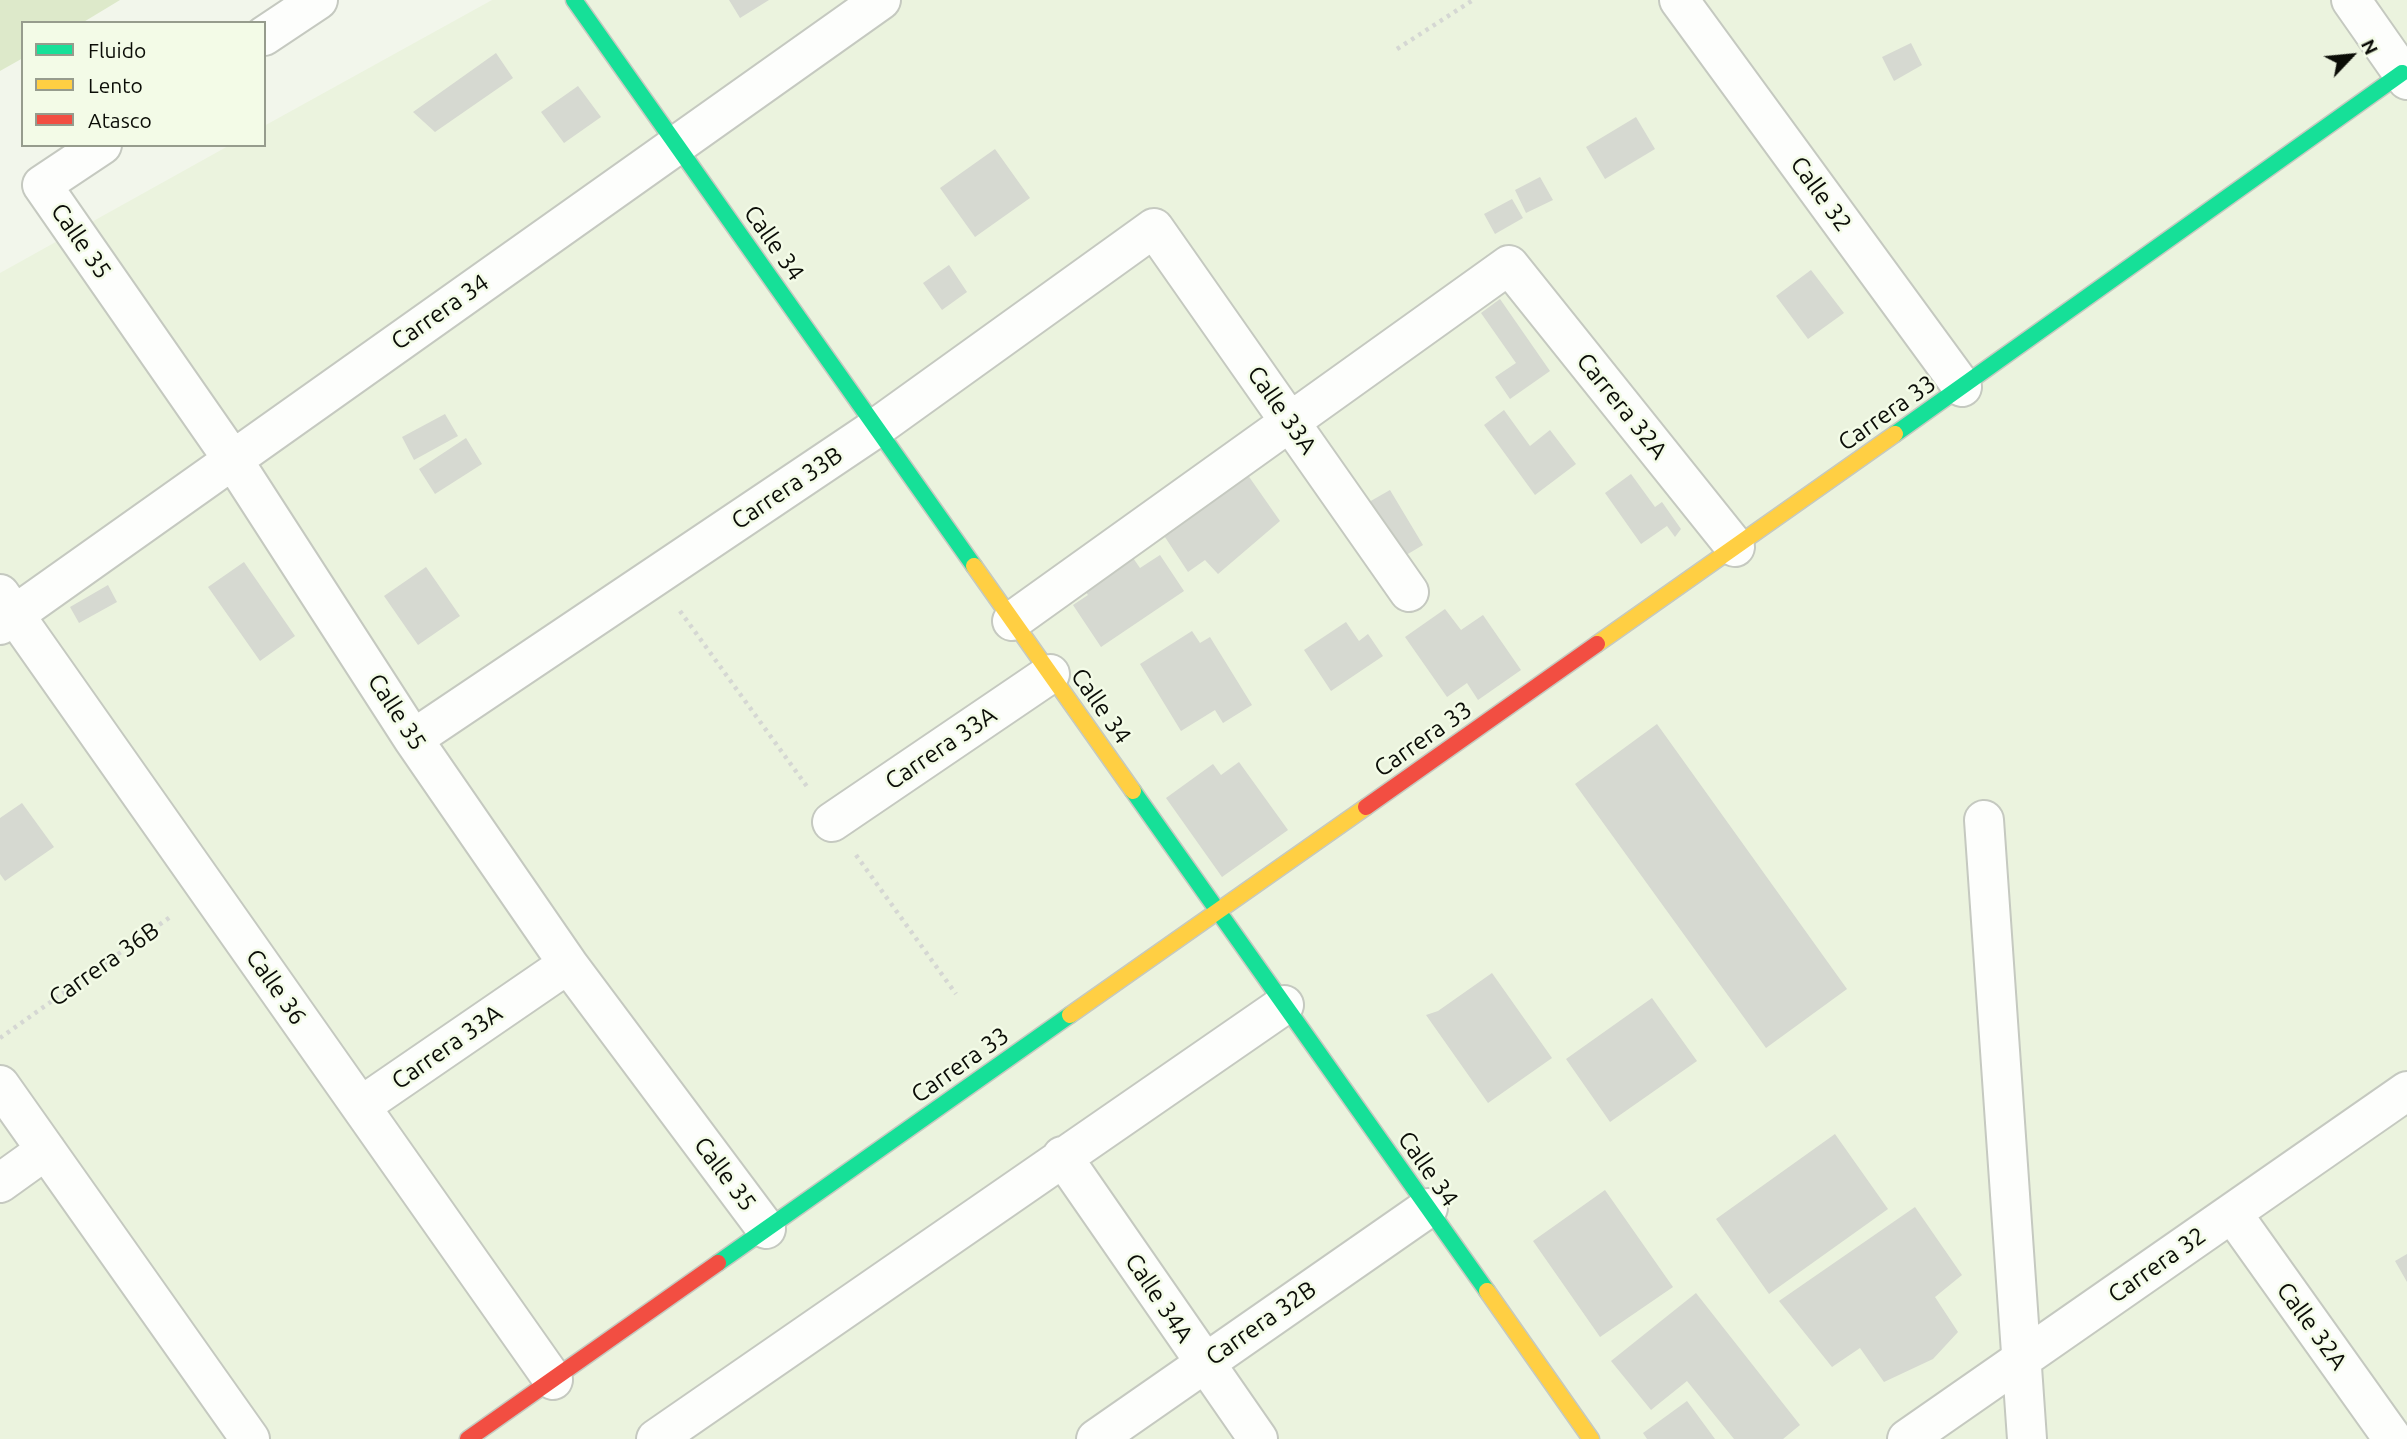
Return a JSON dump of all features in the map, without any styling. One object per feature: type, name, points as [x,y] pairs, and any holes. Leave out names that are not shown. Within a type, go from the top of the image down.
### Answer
[{"type":"street","points":[[266,35],[318,0]]},
{"type":"street","name":"Calle 34","points":[[574,0],[1591,1439]]},
{"type":"street","name":"Carrera 34","points":[[5,611],[233,460],[881,0]]},
{"type":"street","name":"Calle 32","points":[[1679,0],[1962,387]]},
{"type":"street","points":[[2351,0],[2405,77]]},
{"type":"street","name":"Carrera 33","points":[[468,1439],[2405,77]]},
{"type":"street","name":"Calle 35","points":[[99,147],[42,185],[233,460],[413,739],[568,964],[766,1229]]},
{"type":"street","name":"Carrera 33B","points":[[413,739],[876,428],[1154,228]]},
{"type":"street","name":"Calle 33A","points":[[1154,228],[1409,592]]},
{"type":"street","name":"Carrera 32A","points":[[1290,421],[1509,265],[1735,547]]},
{"type":"street","points":[[1012,621],[1290,421]]},
{"type":"street","name":"Calle 36","points":[[5,611],[208,890],[553,1380]]},
{"type":"street","name":"Carrera 33A","points":[[832,822],[1050,674]]},
{"type":"street","points":[[1984,820],[2027,1439]]},
{"type":"street","name":"Carrera 33A","points":[[361,1106],[568,964]]},
{"type":"street","points":[[682,1432],[1062,1156],[1284,1005]]},
{"type":"street","points":[[0,1085],[250,1439]]},
{"type":"street","name":"Carrera 32","points":[[1907,1439],[2407,1091]]},
{"type":"street","points":[[0,1183],[46,1150]]},
{"type":"street","name":"Calle 34A","points":[[1062,1156],[1258,1439]]},
{"type":"street","name":"Carrera 32B","points":[[1096,1439],[1428,1208]]},
{"type":"street","name":"Calle 32A","points":[[2232,1213],[2393,1439]]},
{"type":"path","points":[[1397,49],[1473,0]]},
{"type":"path","name":"Carrera 36B","points":[[0,1038],[208,890]]},
{"type":"shaded area","points":[[0,0],[120,0],[85,21],[21,21],[21,59],[0,71]]},
{"type":"shaded area","points":[[492,0],[2407,0],[2407,1439],[0,1439],[0,273],[226,147],[266,147],[266,125]]},
{"type":"building","points":[[729,0],[769,0],[740,18]]},
{"type":"building","points":[[1911,43],[1922,65],[1894,81],[1882,57]]},
{"type":"building","points":[[496,53],[513,78],[435,132],[413,112]]},
{"type":"building","points":[[578,86],[601,117],[564,143],[541,112]]},
{"type":"building","points":[[1636,117],[1655,149],[1605,179],[1586,147]]},
{"type":"building","points":[[995,149],[1030,198],[975,237],[940,188]]},
{"type":"building","points":[[1540,177],[1553,200],[1526,213],[1515,190]]},
{"type":"building","points":[[1512,199],[1523,218],[1495,234],[1484,214]]},
{"type":"building","points":[[949,265],[967,292],[942,310],[923,283]]},
{"type":"building","points":[[1811,270],[1844,313],[1808,339],[1776,296]]},
{"type":"building","points":[[1500,299],[1550,371],[1510,399],[1495,377],[1516,363],[1481,313]]},
{"type":"building","points":[[1504,410],[1530,446],[1550,430],[1576,464],[1535,495],[1484,425]]},
{"type":"building","points":[[445,414],[458,436],[414,460],[402,437]]},
{"type":"building","points":[[466,438],[482,464],[435,494],[419,469]]},
{"type":"building","points":[[1245,471],[1280,521],[1218,574],[1205,560],[1188,572],[1161,531]]},
{"type":"building","points":[[1631,474],[1655,507],[1662,502],[1681,529],[1675,537],[1667,526],[1641,544],[1605,493]]},
{"type":"building","points":[[1390,490],[1423,545],[1381,570],[1348,514]]},
{"type":"building","points":[[1131,555],[1140,568],[1160,555],[1184,591],[1101,647],[1073,605],[1088,595],[1083,588]]},
{"type":"building","points":[[244,562],[295,636],[260,661],[208,587]]},
{"type":"building","points":[[426,567],[460,616],[418,645],[384,596]]},
{"type":"building","points":[[108,585],[117,602],[79,623],[70,607]]},
{"type":"building","points":[[1445,609],[1461,630],[1483,615],[1521,670],[1478,700],[1467,683],[1447,697],[1405,637]]},
{"type":"building","points":[[1346,622],[1359,641],[1368,634],[1383,656],[1331,691],[1304,650]]},
{"type":"building","points":[[1192,631],[1200,643],[1210,637],[1252,705],[1223,723],[1215,710],[1181,731],[1140,664]]},
{"type":"building","points":[[1657,724],[1847,989],[1766,1048],[1575,784]]},
{"type":"building","points":[[1239,762],[1288,830],[1222,877],[1166,798],[1213,764],[1221,775]]},
{"type":"building","points":[[22,803],[54,847],[5,881],[0,874],[0,818]]},
{"type":"building","points":[[1492,973],[1552,1058],[1488,1103],[1426,1015],[1438,1011]]},
{"type":"building","points":[[1652,998],[1697,1061],[1610,1122],[1566,1059]]},
{"type":"building","points":[[1835,1134],[1888,1209],[1769,1294],[1716,1219]]},
{"type":"building","points":[[1605,1190],[1673,1287],[1600,1337],[1533,1241]]},
{"type":"building","points":[[1915,1207],[1962,1275],[1935,1297],[1958,1332],[1933,1359],[1884,1382],[1860,1348],[1832,1367],[1779,1301]]},
{"type":"building","points":[[2407,1254],[2407,1282],[2395,1261]]},
{"type":"building","points":[[1696,1293],[1800,1425],[1783,1439],[1734,1439],[1687,1381],[1651,1410],[1611,1361]]},
{"type":"building","points":[[1687,1401],[1715,1439],[1647,1439],[1643,1433]]},
{"type":"traffic: fast","points":[[574,0],[974,566]]},
{"type":"traffic: fast","points":[[1895,434],[2402,73]]},
{"type":"traffic: fast","points":[[1133,791],[1487,1291]]},
{"type":"traffic: fast","points":[[718,1263],[1070,1015]]},
{"type":"traffic: slow","points":[[1597,644],[1895,434]]},
{"type":"traffic: slow","points":[[974,566],[1133,791]]},
{"type":"traffic: slow","points":[[1070,1015],[1366,807]]},
{"type":"traffic: slow","points":[[1487,1291],[1591,1439]]},
{"type":"traffic: jam","points":[[1366,807],[1597,644]]},
{"type":"traffic: jam","points":[[468,1439],[718,1263]]}]
